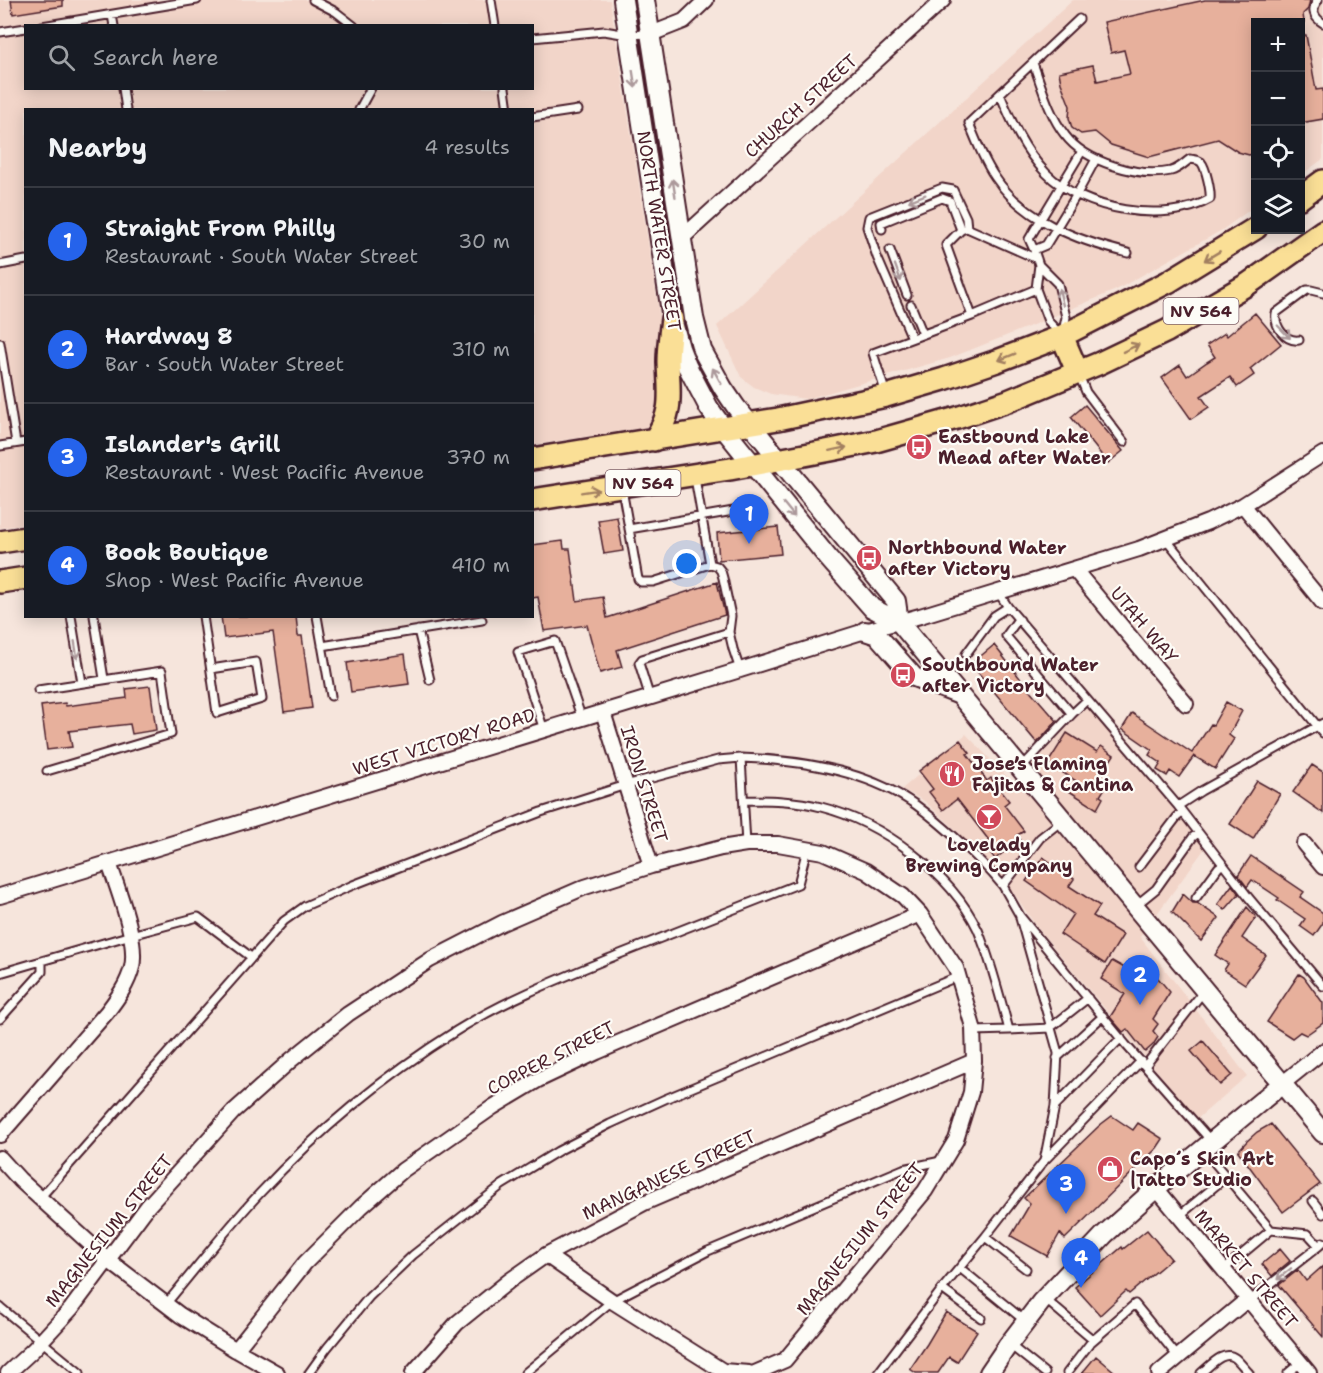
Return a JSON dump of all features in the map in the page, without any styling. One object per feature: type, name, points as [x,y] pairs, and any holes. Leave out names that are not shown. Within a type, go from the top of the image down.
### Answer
[{"type":"main road","name":"NORTH WATER STREET","points":[[622,0],[672,319],[680,348],[709,408],[767,457]]},
{"type":"main road","name":"NORTH WATER STREET","points":[[645,0],[694,318],[702,350],[736,407],[738,431]]},
{"type":"main road","points":[[1305,194],[1323,181]]},
{"type":"main road","name":"NV 564","points":[[534,459],[654,440],[738,431],[921,387],[1062,336],[1168,282],[1251,231]]},
{"type":"main road","name":"NV 564","points":[[534,500],[695,474],[767,457],[876,441],[1008,401],[1078,373],[1167,331],[1248,284],[1323,231]]},
{"type":"main road","points":[[654,440],[663,427],[668,411],[672,319]]},
{"type":"main road","points":[[1062,336],[1078,373]]},
{"type":"main road","points":[[738,431],[767,457],[896,601],[899,622]]},
{"type":"main road","points":[[767,457],[829,559],[872,608],[899,622],[1323,1132]]},
{"type":"main road","points":[[0,542],[24,538]]},
{"type":"main road","points":[[0,582],[24,578]]},
{"type":"main road","points":[[865,631],[877,635],[914,677],[959,694]]},
{"type":"main road","points":[[989,1373],[1044,1298],[1105,1234],[1156,1188],[1282,1084]]},
{"type":"street","points":[[651,34],[684,21],[706,0]]},
{"type":"street","name":"CHURCH STREET","points":[[682,238],[943,0]]},
{"type":"street","name":"WEST VICTORY ROAD","points":[[0,896],[1139,549],[1208,522],[1243,505],[1322,458]]},
{"type":"street","points":[[1243,505],[1323,603]]},
{"type":"street","name":"UTAH WAY","points":[[1074,569],[1186,704]]},
{"type":"street","name":"IRON STREET","points":[[603,712],[651,866]]},
{"type":"street","name":"MAGNESIUM STREET","points":[[8,1373],[71,1309],[148,1206],[234,1111],[291,1060],[348,1014],[430,960],[502,923],[585,887],[651,866],[721,848],[746,844],[778,844],[823,852],[866,871],[903,896],[920,914],[959,976],[973,1031],[974,1061],[971,1092],[956,1140],[925,1191],[785,1360],[755,1373]]},
{"type":"street","points":[[1304,844],[1323,867]]},
{"type":"street","points":[[0,1136],[107,1012],[122,992],[132,969],[134,957],[131,935],[109,863]]},
{"type":"street","name":"COPPER STREET","points":[[236,1350],[305,1263],[361,1207],[404,1170],[493,1107],[538,1080],[597,1052],[920,914]]},
{"type":"street","points":[[1282,1084],[1323,1051]]},
{"type":"street","name":"MANGANESE STREET","points":[[413,1373],[458,1323],[509,1281],[546,1255],[644,1203],[974,1061]]},
{"type":"street","points":[[0,1158],[20,1180],[108,1260],[180,1315],[278,1373]]},
{"type":"street","name":"MARKET STREET","points":[[1156,1188],[1304,1368]]},
{"type":"street","points":[[546,1255],[612,1301],[723,1371],[749,1373]]},
{"type":"street","points":[[1159,1373],[1249,1300]]},
{"type":"lane","points":[[55,24],[197,0]]},
{"type":"lane","points":[[313,0],[336,12],[351,24]]},
{"type":"lane","points":[[491,0],[495,24]]},
{"type":"lane","points":[[1318,0],[1313,12],[1315,17],[1323,23]]},
{"type":"lane","points":[[112,15],[114,24]]},
{"type":"lane","points":[[1079,19],[969,123],[995,177],[1010,196],[1028,211],[1056,228],[1094,244],[1128,253]]},
{"type":"lane","points":[[0,32],[24,28]]},
{"type":"lane","points":[[534,38],[604,31],[628,35],[651,34]]},
{"type":"lane","points":[[1000,94],[1012,123],[1026,147],[1048,175],[1077,194],[1102,205],[1135,212],[1182,209],[1210,198],[1205,172],[1201,162],[1196,160],[1190,159],[1182,167],[1169,171],[1153,172],[1127,169],[1096,159],[1082,151],[1065,136],[1055,119],[1033,63]]},
{"type":"lane","points":[[123,90],[126,108]]},
{"type":"lane","points":[[360,108],[370,90]]},
{"type":"lane","points":[[505,90],[508,108]]},
{"type":"lane","points":[[534,117],[578,110]]},
{"type":"lane","points":[[1062,336],[1048,321],[1036,289],[1038,262],[1029,240],[1082,151]]},
{"type":"lane","points":[[1034,250],[1046,245],[1096,159]]},
{"type":"lane","points":[[912,338],[877,256],[867,227],[869,217],[942,188],[953,190],[966,218],[964,229],[946,245],[972,316]]},
{"type":"lane","points":[[882,229],[881,223],[942,198],[950,201],[964,229],[1038,262],[1058,284],[1066,317],[1062,336]]},
{"type":"lane","points":[[890,250],[907,295]]},
{"type":"lane","points":[[0,265],[24,260]]},
{"type":"lane","points":[[886,396],[873,353],[1036,289]]},
{"type":"lane","points":[[1299,340],[1291,340],[1284,335],[1276,325],[1276,313],[1306,290],[1323,293]]},
{"type":"lane","points":[[911,305],[923,334]]},
{"type":"lane","points":[[0,343],[16,443]]},
{"type":"lane","points":[[1078,373],[1086,392],[1124,442]]},
{"type":"lane","points":[[0,446],[24,441]]},
{"type":"lane","points":[[695,474],[710,564]]},
{"type":"lane","points":[[622,486],[638,579],[641,582],[653,582],[710,564],[717,566],[721,571],[731,616],[729,632],[732,649],[740,670]]},
{"type":"lane","points":[[629,529],[751,508]]},
{"type":"lane","points":[[1139,867],[1177,817],[1180,809],[1201,791],[1321,728],[1166,539]]},
{"type":"lane","points":[[998,592],[1008,607],[1180,809],[1222,864],[1245,900],[1323,986]]},
{"type":"lane","points":[[966,654],[994,616],[1008,607]]},
{"type":"lane","points":[[71,618],[82,683]]},
{"type":"lane","points":[[94,618],[104,679]]},
{"type":"lane","points":[[203,618],[217,713],[262,699],[256,662],[211,669]]},
{"type":"lane","points":[[317,618],[331,696]]},
{"type":"lane","points":[[322,645],[482,620]]},
{"type":"lane","points":[[1020,620],[1006,636],[1072,714]]},
{"type":"lane","points":[[418,630],[430,680]]},
{"type":"lane","points":[[650,698],[639,663],[642,659],[729,632]]},
{"type":"lane","points":[[544,730],[518,652],[555,641],[582,718]]},
{"type":"lane","points":[[38,690],[162,671],[171,734],[47,771]]},
{"type":"lane","points":[[1020,769],[1087,700]]},
{"type":"lane","points":[[741,758],[746,844]]},
{"type":"lane","points":[[40,1198],[251,957],[284,921],[305,906],[541,812],[626,786],[718,760],[741,758],[799,762],[861,777],[891,791],[914,804],[942,826],[985,865],[1003,886],[1020,916],[1143,1063],[1207,1146],[1226,1177],[1270,1230],[1308,1234],[1321,1244],[1249,1300]]},
{"type":"lane","points":[[744,800],[793,801],[821,807],[849,817],[888,837],[929,866],[956,895],[978,930],[996,979],[1009,1030]]},
{"type":"lane","points":[[1003,886],[1040,838],[1063,820]]},
{"type":"lane","points":[[1135,906],[1156,889],[1198,833]]},
{"type":"lane","points":[[166,1304],[259,1194],[294,1158],[349,1109],[402,1068],[456,1031],[507,1002],[798,884],[807,849]]},
{"type":"lane","points":[[1196,898],[1222,864]]},
{"type":"lane","points":[[1020,916],[1058,1053],[1055,1106],[1044,1161]]},
{"type":"lane","points":[[0,973],[198,917],[251,957]]},
{"type":"lane","points":[[0,1019],[42,972],[42,961]]},
{"type":"lane","points":[[309,1373],[369,1297],[413,1255],[512,1179],[558,1151],[610,1124],[959,976]]},
{"type":"lane","points":[[878,1373],[1044,1161],[1143,1063],[1205,990]]},
{"type":"lane","points":[[973,1031],[1050,1028],[1088,998]]},
{"type":"lane","points":[[1057,1058],[1103,1016]]},
{"type":"lane","points":[[1055,1106],[1121,1038]]},
{"type":"lane","points":[[525,1373],[612,1301],[708,1251],[903,1169],[943,1161]]},
{"type":"lane","points":[[1179,1216],[1226,1177]]},
{"type":"lane","points":[[1313,1201],[1323,1214]]},
{"type":"lane","points":[[1223,1270],[1270,1230]]},
{"type":"lane","points":[[985,1236],[1026,1269]]},
{"type":"lane","points":[[960,1268],[1026,1321]]},
{"type":"lane","points":[[942,1289],[981,1318]]},
{"type":"lane","points":[[1044,1298],[1093,1340]]},
{"type":"lane","points":[[1067,1373],[1093,1340],[1135,1304],[1178,1357]]},
{"type":"lane","points":[[0,1307],[80,1373]]},
{"type":"lane","points":[[1009,1344],[1045,1373]]},
{"type":"lane","points":[[1201,1373],[1219,1358],[1230,1355],[1249,1373]]},
{"type":"lane","points":[[1288,1373],[1304,1368]]},
{"type":"shaded area","points":[[0,0],[610,0],[658,305],[666,385],[659,421],[649,427],[534,445],[534,108],[24,108],[24,524],[0,528]]},
{"type":"shaded area","points":[[1073,0],[1323,0],[1323,159],[1305,172],[1305,18],[1251,18],[1251,209],[1222,230],[1116,290],[950,358],[806,399],[771,394],[754,387],[741,377],[717,326]]},
{"type":"shaded area","points":[[1093,700],[1211,840],[1140,937],[1247,1076],[1197,1119],[1036,926],[1013,892],[951,825],[924,801],[902,789],[966,734],[1014,784]]},
{"type":"building","points":[[11,0],[63,0],[63,6],[13,14]]},
{"type":"building","points":[[1205,0],[1310,0],[1308,9],[1303,14],[1304,18],[1251,18],[1251,154],[1249,155],[1238,152],[1218,139],[1149,157],[1111,145],[1095,132],[1081,134],[1072,128],[1069,118],[1070,106],[1059,72],[1093,65],[1097,81],[1130,74],[1124,50],[1111,53],[1104,22]]},
{"type":"building","points":[[1305,35],[1316,90],[1323,89],[1323,119],[1305,122]]},
{"type":"building","points":[[1255,313],[1281,344],[1250,369],[1254,375],[1237,387],[1230,377],[1201,396],[1209,407],[1191,419],[1162,378],[1180,365],[1187,376],[1215,357],[1207,345],[1225,333],[1227,336]]},
{"type":"building","points":[[1085,405],[1123,451],[1108,463],[1071,417]]},
{"type":"building","points":[[617,517],[623,551],[604,554],[598,520]]},
{"type":"building","points":[[778,527],[781,554],[719,560],[717,533]]},
{"type":"building","points":[[563,541],[564,549],[570,549],[577,601],[603,597],[607,618],[717,582],[725,615],[617,650],[622,667],[600,673],[587,625],[544,631],[538,597],[534,598],[534,545]]},
{"type":"building","points":[[221,618],[296,618],[298,636],[302,636],[312,708],[284,712],[273,632],[224,638]]},
{"type":"building","points":[[994,645],[1057,721],[1037,743],[971,664]]},
{"type":"building","points":[[405,654],[409,684],[351,692],[347,663]]},
{"type":"building","points":[[150,686],[156,730],[132,734],[130,724],[69,731],[72,747],[47,750],[41,706],[65,703],[66,706],[127,698],[126,689]]},
{"type":"building","points":[[1226,702],[1242,711],[1229,735],[1234,739],[1215,769],[1194,756],[1179,777],[1170,771],[1167,776],[1157,770],[1161,763],[1149,755],[1152,750],[1122,729],[1132,713],[1192,753],[1211,724],[1213,725]]},
{"type":"building","points":[[1067,733],[1097,752],[1101,746],[1114,755],[1096,782],[1105,788],[1100,796],[1103,798],[1097,809],[1069,791],[1076,781],[1048,763]]},
{"type":"building","points":[[960,740],[970,753],[967,754],[987,781],[991,778],[1009,801],[1004,805],[1024,831],[1016,836],[1020,840],[995,859],[986,847],[991,843],[957,799],[943,810],[929,792],[933,789],[919,771]]},
{"type":"building","points":[[1312,765],[1323,772],[1323,813],[1293,792]]},
{"type":"building","points":[[1257,781],[1280,794],[1253,839],[1230,824]]},
{"type":"building","points":[[1251,856],[1304,892],[1300,897],[1323,913],[1323,923],[1314,936],[1300,926],[1305,919],[1277,900],[1279,898],[1252,880],[1247,887],[1238,875]]},
{"type":"building","points":[[1043,857],[1074,879],[1069,886],[1100,906],[1093,916],[1123,935],[1105,964],[1060,934],[1073,914],[1026,881]]},
{"type":"building","points":[[1232,885],[1239,894],[1225,910],[1218,904]]},
{"type":"building","points":[[1183,894],[1193,903],[1197,903],[1219,918],[1201,941],[1172,912]]},
{"type":"building","points":[[1247,907],[1256,917],[1242,938],[1266,955],[1245,984],[1224,970],[1228,964],[1215,955]]},
{"type":"building","points":[[1112,961],[1139,976],[1146,964],[1170,992],[1153,1019],[1158,1024],[1153,1031],[1158,1037],[1145,1052],[1127,1029],[1123,1032],[1110,1017],[1125,994],[1101,979]]},
{"type":"building","points":[[1299,974],[1304,977],[1323,1003],[1323,1023],[1306,1035],[1300,1032],[1292,1038],[1267,1022]]},
{"type":"building","points":[[1203,1041],[1232,1075],[1220,1085],[1191,1051]]},
{"type":"building","points":[[1112,1116],[1133,1130],[1138,1123],[1163,1139],[1157,1148],[1065,1239],[1060,1233],[1047,1256],[1011,1236],[1030,1204],[1024,1198]]},
{"type":"building","points":[[1271,1124],[1320,1184],[1283,1212],[1238,1151],[1257,1132]]},
{"type":"building","points":[[1147,1230],[1171,1259],[1129,1294],[1126,1291],[1100,1315],[1075,1287],[1122,1247],[1123,1249]]},
{"type":"building","points":[[1280,1249],[1290,1261],[1272,1276],[1262,1264]]},
{"type":"building","points":[[1323,1266],[1323,1337],[1279,1285],[1298,1270],[1306,1281]]},
{"type":"building","points":[[946,1312],[977,1331],[957,1362],[949,1357],[938,1373],[916,1373],[910,1369]]},
{"type":"building","points":[[1096,1356],[1116,1373],[1082,1373]]},
{"type":"place","name":"Eastbound Lake Mead after Water","points":[[919,447]]},
{"type":"place","name":"Straight From Philly","points":[[749,544]]},
{"type":"place","name":"Northbound Water after Victory","points":[[869,558]]},
{"type":"place","name":"Southbound Water after Victory","points":[[903,675]]},
{"type":"place","name":"Jose’s Flaming Fajitas & Cantina","points":[[952,774]]},
{"type":"place","name":"Lovelady Brewing Company","points":[[989,817]]},
{"type":"place","name":"Hardway 8","points":[[1140,1005]]},
{"type":"place","name":"Capo´s Skin Art |Tatto Studio","points":[[1110,1169]]},
{"type":"place","name":"Islander's Grill","points":[[1066,1214]]},
{"type":"place","name":"Book Boutique","points":[[1081,1288]]}]
